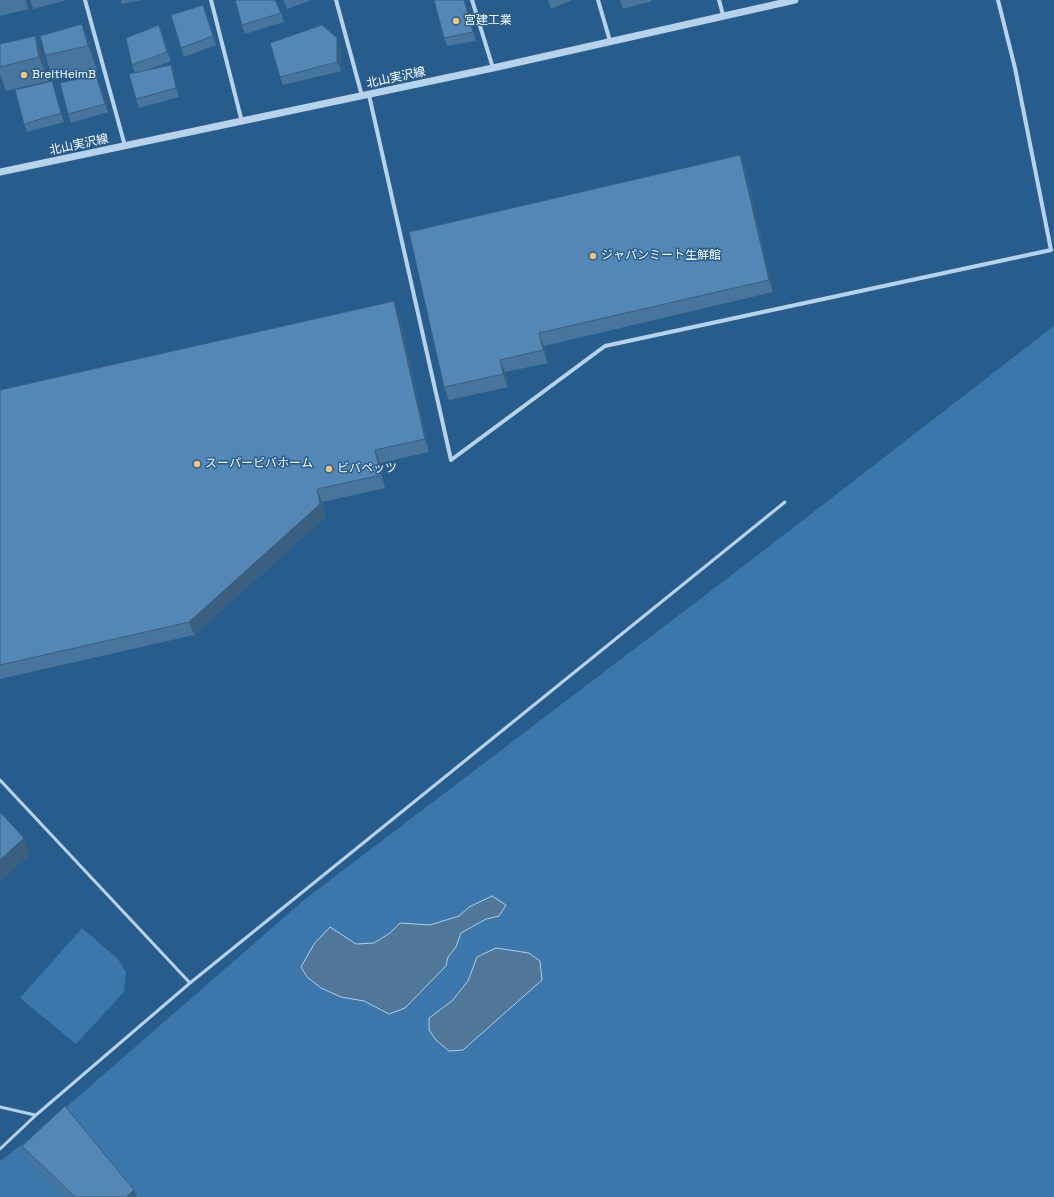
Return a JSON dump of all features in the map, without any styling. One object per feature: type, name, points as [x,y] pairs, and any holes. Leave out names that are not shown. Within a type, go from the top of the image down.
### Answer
[{"type":"street","points":[[85,0],[125,146]]},
{"type":"street","points":[[211,0],[242,122]]},
{"type":"street","points":[[336,0],[366,95],[451,460],[605,346],[1051,250],[1015,68],[998,0]]},
{"type":"street","points":[[472,0],[493,68]]},
{"type":"street","points":[[598,0],[610,41]]},
{"type":"street","points":[[719,0],[723,16]]},
{"type":"street","name":"北山実沢線","points":[[0,172],[493,68],[795,0]]},
{"type":"lane","points":[[0,1149],[36,1115],[190,983],[785,502]]},
{"type":"lane","points":[[0,780],[190,983]]},
{"type":"lane","points":[[0,1107],[36,1115]]},
{"type":"shaded area","points":[[1054,326],[1054,1197],[0,1197],[0,1161],[32,1137],[304,900],[754,558]]},
{"type":"shaded area","points":[[492,896],[506,905],[499,916],[486,919],[461,933],[456,947],[448,957],[446,966],[405,1008],[389,1014],[364,1001],[341,997],[321,988],[307,977],[301,967],[314,944],[330,927],[356,944],[374,943],[390,933],[400,923],[430,925],[459,916],[469,907]]},
{"type":"shaded area","points":[[82,928],[118,959],[126,972],[124,992],[76,1044],[20,998]]},
{"type":"shaded area","points":[[496,948],[529,953],[540,961],[542,980],[463,1050],[449,1051],[436,1040],[429,1030],[429,1018],[452,1001],[468,981],[477,957]]},
{"type":"building","points":[[235,0],[275,0],[281,13],[242,25]]},
{"type":"building","name":"宮建工業","points":[[434,0],[464,0],[473,32],[444,38]]},
{"type":"building","points":[[203,5],[213,36],[181,48],[171,15]]},
{"type":"building","points":[[82,24],[88,46],[45,55],[40,36]]},
{"type":"building","points":[[159,25],[167,52],[132,65],[126,38]]},
{"type":"building","points":[[322,25],[337,38],[337,62],[280,77],[270,43]]},
{"type":"building","points":[[35,36],[39,57],[0,67],[0,44]]},
{"type":"building","points":[[171,65],[176,88],[136,99],[129,74]]},
{"type":"building","points":[[96,75],[105,104],[68,114],[60,83]]},
{"type":"building","points":[[52,81],[61,113],[24,124],[15,90]]},
{"type":"building","points":[[740,155],[769,280],[539,333],[543,350],[500,360],[503,374],[444,387],[409,232]]},
{"type":"building","points":[[394,301],[425,439],[375,450],[381,475],[317,489],[320,504],[189,622],[0,665],[0,390]]},
{"type":"building","points":[[0,812],[24,838],[0,860]]},
{"type":"building","points":[[65,1106],[134,1190],[126,1197],[75,1197],[22,1146]]},
{"type":"place","name":"宮建工業","points":[[456,21]]},
{"type":"place","name":"BreitHeimB","points":[[24,75]]},
{"type":"place","name":"ジャパンミート生鮮館","points":[[593,256]]},
{"type":"place","name":"スーパービバホーム","points":[[197,464]]},
{"type":"place","name":"ビバペッツ","points":[[329,469]]}]
